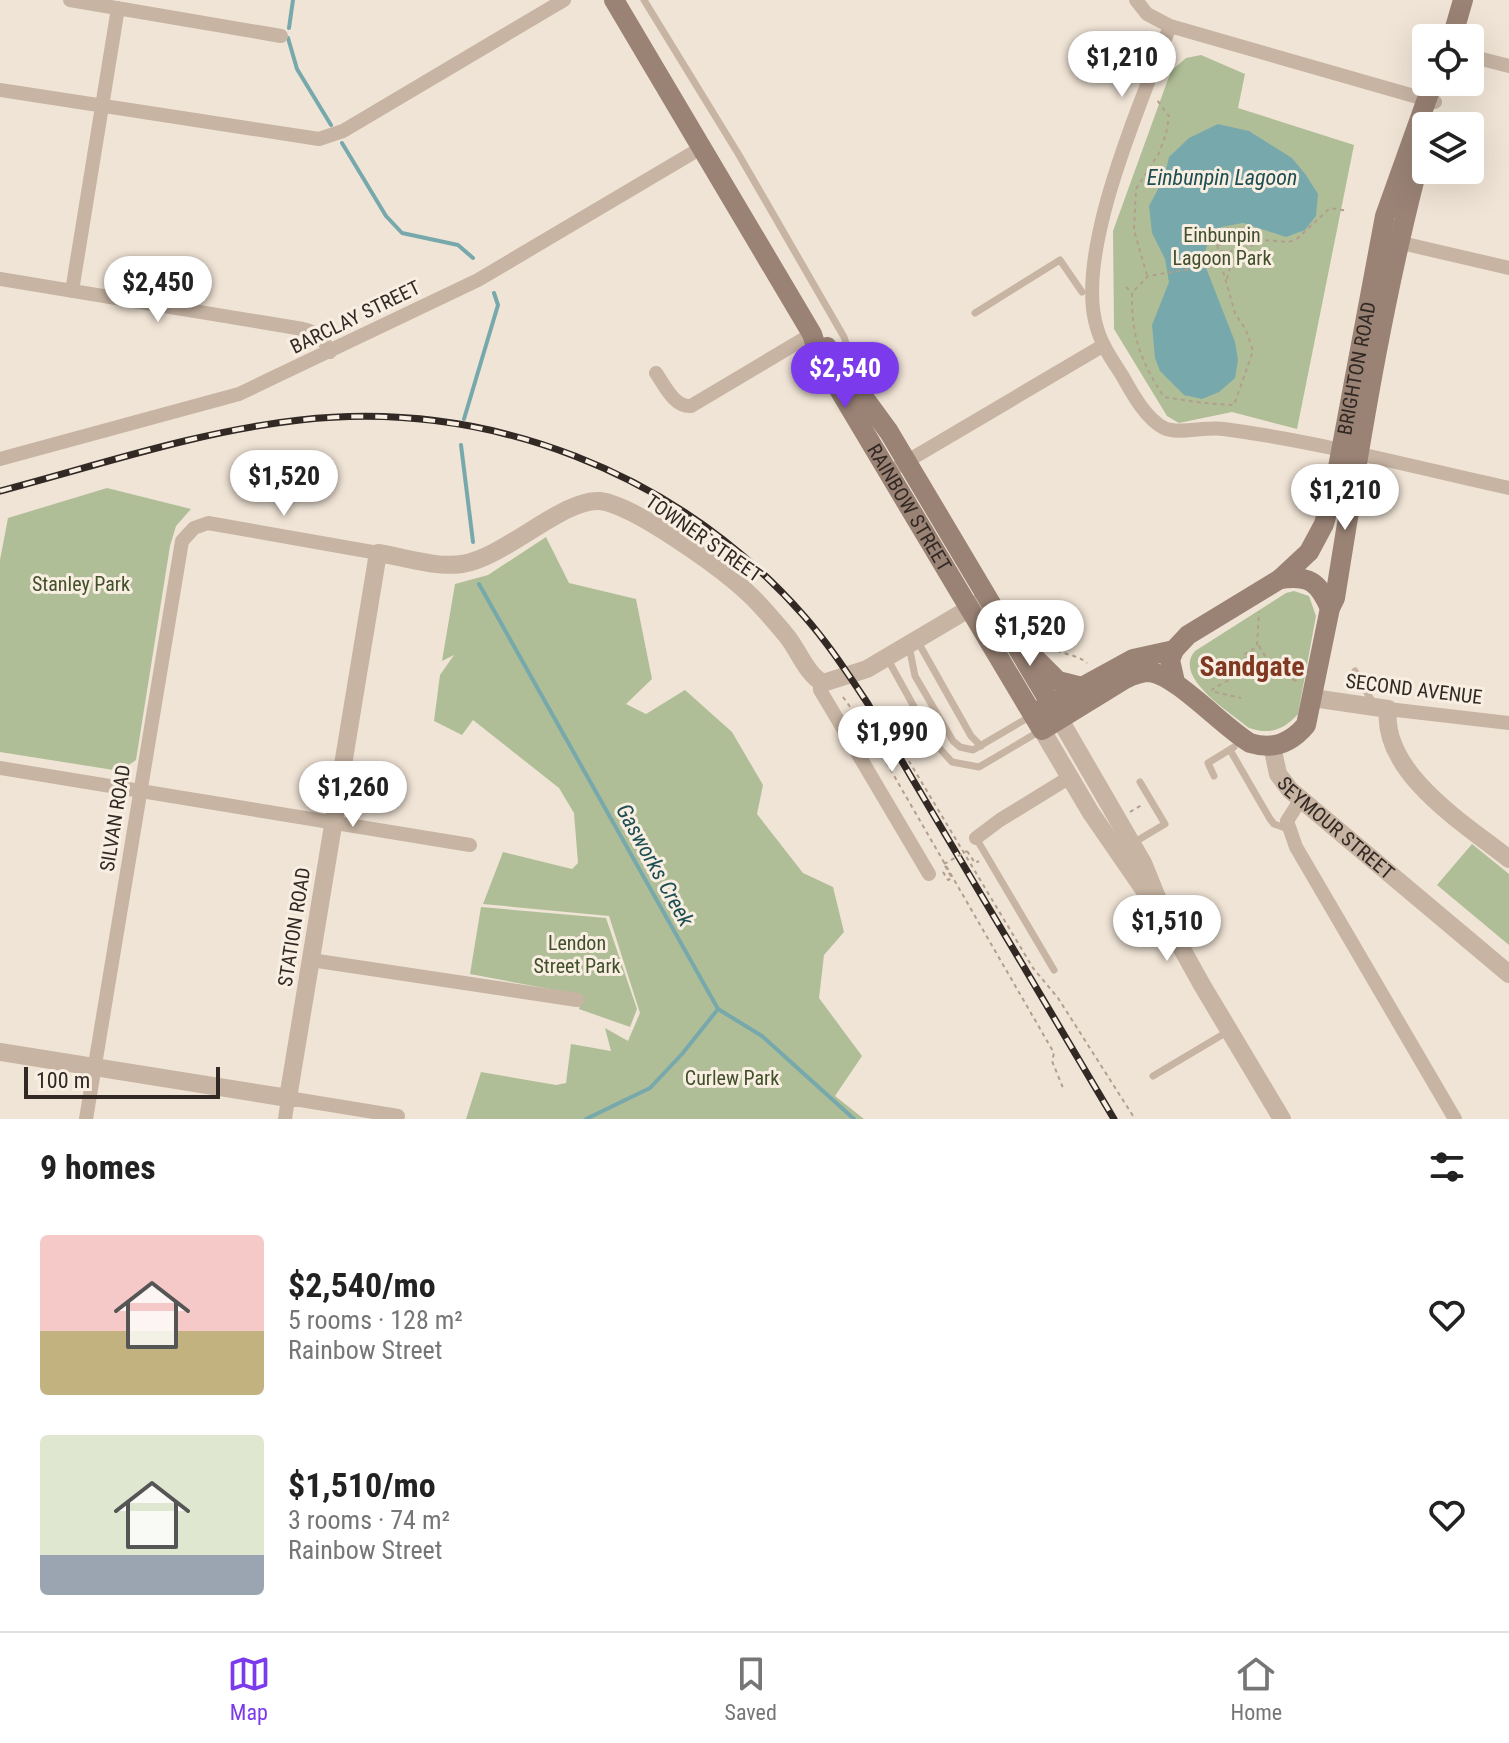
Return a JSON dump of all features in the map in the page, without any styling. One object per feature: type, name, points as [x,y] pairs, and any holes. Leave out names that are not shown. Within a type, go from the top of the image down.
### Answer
[{"type":"main road","name":"RAINBOW STREET","points":[[614,0],[812,334],[819,356],[888,472],[979,603],[1011,638],[1046,717]]},
{"type":"main road","points":[[1456,24],[1463,0]]},
{"type":"main road","name":"BRIGHTON ROAD","points":[[1272,746],[1282,744],[1300,732],[1309,719],[1310,692],[1335,598],[1349,453],[1400,171],[1431,96]]},
{"type":"main road","name":"BRIGHTON ROAD","points":[[1389,240],[1412,175]]},
{"type":"main road","name":"RAINBOW STREET","points":[[812,334],[827,347],[907,461],[979,603],[1046,717]]},
{"type":"main road","name":"BRIGHTON ROAD","points":[[1174,650],[1188,635],[1280,579],[1309,552],[1349,453]]},
{"type":"main road","points":[[1280,579],[1300,577],[1311,581],[1321,589],[1330,608]]},
{"type":"main road","points":[[1011,638],[1031,653],[1058,681],[1082,687]]},
{"type":"main road","points":[[1174,650],[1170,660],[1175,682]]},
{"type":"main road","points":[[1046,717],[1082,687],[1133,659],[1174,650]]},
{"type":"main road","points":[[1046,717],[1139,673],[1151,672],[1175,682]]},
{"type":"main road","name":"SEYMOUR STREET","points":[[1175,682],[1236,744],[1272,746]]},
{"type":"street","points":[[70,0],[125,6],[281,36]]},
{"type":"street","points":[[0,90],[305,139],[331,137],[564,0]]},
{"type":"street","points":[[1136,0],[1147,14],[1170,26],[1412,90]]},
{"type":"street","points":[[72,291],[102,106],[125,6]]},
{"type":"street","points":[[1170,26],[1130,133],[1100,227],[1093,290],[1094,311],[1104,345],[1145,410],[1158,425],[1168,430],[1221,428],[1509,488]]},
{"type":"street","points":[[1484,60],[1509,66]]},
{"type":"street","name":"BARCLAY STREET","points":[[0,459],[239,394],[478,280],[701,148]]},
{"type":"street","points":[[1389,240],[1509,268]]},
{"type":"street","points":[[0,279],[313,331],[321,337],[330,352]]},
{"type":"street","points":[[656,373],[677,402],[691,406],[812,334]]},
{"type":"street","points":[[888,472],[1104,345]]},
{"type":"street","name":"TOWNER STREET","points":[[378,553],[463,564],[488,557],[581,503],[603,502],[650,522],[749,594],[790,639],[820,682],[820,690],[829,705],[934,866]]},
{"type":"street","name":"SILVAN ROAD","points":[[86,1119],[182,541],[194,528],[208,523],[378,553]]},
{"type":"street","name":"STATION ROAD","points":[[285,1119],[378,553]]},
{"type":"street","points":[[820,682],[857,673],[979,603]]},
{"type":"street","name":"SECOND AVENUE","points":[[1310,692],[1382,708],[1509,723]]},
{"type":"street","points":[[1382,708],[1392,741],[1423,791],[1509,859]]},
{"type":"street","name":"RAINBOW STREET","points":[[1046,717],[1070,777],[1124,848]]},
{"type":"street","name":"RAINBOW STREET","points":[[1046,717],[1282,1119]]},
{"type":"street","name":"SEYMOUR STREET","points":[[1272,746],[1278,774],[1301,799],[1509,974]]},
{"type":"street","points":[[0,768],[470,845]]},
{"type":"street","points":[[969,842],[1070,777]]},
{"type":"street","points":[[1301,799],[1288,817],[1288,829],[1300,856],[1455,1119]]},
{"type":"street","points":[[311,960],[577,1000]]},
{"type":"street","points":[[0,1052],[398,1116]]},
{"type":"lane","points":[[644,0],[739,155],[844,337],[847,346],[845,373]]},
{"type":"lane","points":[[975,313],[1060,260],[1082,292]]},
{"type":"lane","points":[[913,642],[915,676],[953,741],[966,749],[973,750],[1046,717]]},
{"type":"lane","points":[[913,642],[971,736],[981,746]]},
{"type":"lane","points":[[887,658],[933,741],[952,762],[979,767],[1046,717]]},
{"type":"lane","points":[[1355,671],[1382,708]]},
{"type":"lane","points":[[1214,776],[1208,763],[1236,744],[1270,819],[1274,824],[1288,829]]},
{"type":"lane","points":[[1124,848],[1165,824],[1140,782]]},
{"type":"lane","points":[[969,842],[1054,970]]},
{"type":"lane","points":[[1153,1076],[1229,1031]]},
{"type":"path","points":[[1148,276],[1134,230],[1136,189],[1159,153],[1169,116],[1155,97]]},
{"type":"path","points":[[1221,264],[1235,313],[1246,330],[1253,351],[1234,405],[1163,398],[1144,367],[1131,322],[1132,293],[1148,276],[1221,264],[1261,240],[1289,242],[1298,238],[1330,208],[1348,211]]},
{"type":"path","points":[[1236,231],[1228,228],[1219,233],[1215,239],[1219,251],[1230,252],[1237,248],[1240,240]]},
{"type":"path","points":[[1217,246],[1249,232],[1255,232],[1261,240]]},
{"type":"path","points":[[1226,281],[1233,257]]},
{"type":"path","points":[[1126,287],[1132,293]]},
{"type":"path","points":[[1255,605],[1259,613],[1257,647],[1268,661],[1252,671],[1243,655],[1257,647]]},
{"type":"path","points":[[1049,647],[1059,653],[1080,657],[1088,664]]},
{"type":"path","points":[[1263,664],[1310,692]]},
{"type":"path","points":[[1204,696],[1250,668]]},
{"type":"path","points":[[1210,691],[1241,698]]},
{"type":"path","points":[[843,697],[859,715],[1054,1053],[1052,1061],[1063,1088]]},
{"type":"path","points":[[876,706],[1033,968],[1058,998],[1135,1119]]},
{"type":"path","points":[[1129,813],[1151,801]]},
{"type":"path","points":[[957,841],[969,842]]},
{"type":"path","points":[[941,855],[934,866],[948,880],[952,878],[944,864],[969,842]]},
{"type":"green space","name":"Einbunpin Lagoon Park","points":[[1201,55],[1245,74],[1238,108],[1354,145],[1297,429],[1232,412],[1179,423],[1167,416],[1114,329],[1113,231],[1171,71],[1186,58]]},
{"type":"green space","name":"Stanley Park","points":[[107,488],[191,509],[176,526],[170,546],[136,760],[120,771],[0,752],[0,560],[8,518]]},
{"type":"green space","name":"Curlew Park","points":[[546,537],[569,583],[636,599],[652,679],[626,704],[646,714],[685,690],[732,732],[763,785],[757,814],[803,873],[833,887],[844,932],[824,955],[819,998],[862,1056],[835,1096],[864,1119],[466,1119],[481,1072],[556,1085],[566,1083],[571,1044],[611,1051],[605,1028],[628,1041],[640,1013],[609,916],[483,904],[503,852],[572,869],[578,863],[574,813],[559,788],[473,720],[462,735],[434,721],[440,675],[454,655],[442,661],[455,584],[488,575]]},
{"type":"green space","points":[[1294,591],[1309,596],[1316,616],[1298,714],[1276,730],[1249,728],[1197,683],[1190,661],[1195,651],[1286,593]]},
{"type":"green space","points":[[1472,844],[1509,874],[1509,945],[1437,885]]},
{"type":"green space","name":"Lendon Street Park","points":[[481,907],[606,918],[637,1009],[630,1027],[579,1009],[582,995],[470,974]]},
{"type":"water","name":"Einbunpin Lagoon","points":[[1218,124],[1249,131],[1292,158],[1318,194],[1316,216],[1305,230],[1286,237],[1243,223],[1221,227],[1208,242],[1203,260],[1235,342],[1238,360],[1235,378],[1219,392],[1202,399],[1184,395],[1160,371],[1155,358],[1152,325],[1169,282],[1165,259],[1152,233],[1149,206],[1164,178],[1169,157],[1189,138]]},
{"type":"waterway","points":[[289,28],[293,0]]},
{"type":"waterway","points":[[288,38],[297,69],[331,125]]},
{"type":"waterway","points":[[342,143],[386,216],[402,233],[458,245],[473,258]]},
{"type":"waterway","name":"Gasworks Creek","points":[[464,419],[498,305],[494,293]]},
{"type":"waterway","name":"Gasworks Creek","points":[[461,445],[473,542]]},
{"type":"waterway","name":"Gasworks Creek","points":[[479,584],[718,1009],[762,1036],[854,1119]]},
{"type":"waterway","name":"Gasworks Creek","points":[[586,1119],[650,1088],[718,1009]]},
{"type":"railway","points":[[0,491],[224,432],[300,420],[371,417],[441,422],[510,435],[576,456],[639,486],[699,522],[754,566],[804,616],[830,648],[868,704],[1114,1119]]},
{"type":"district","name":"Sandgate","points":[[1252,666]]}]
